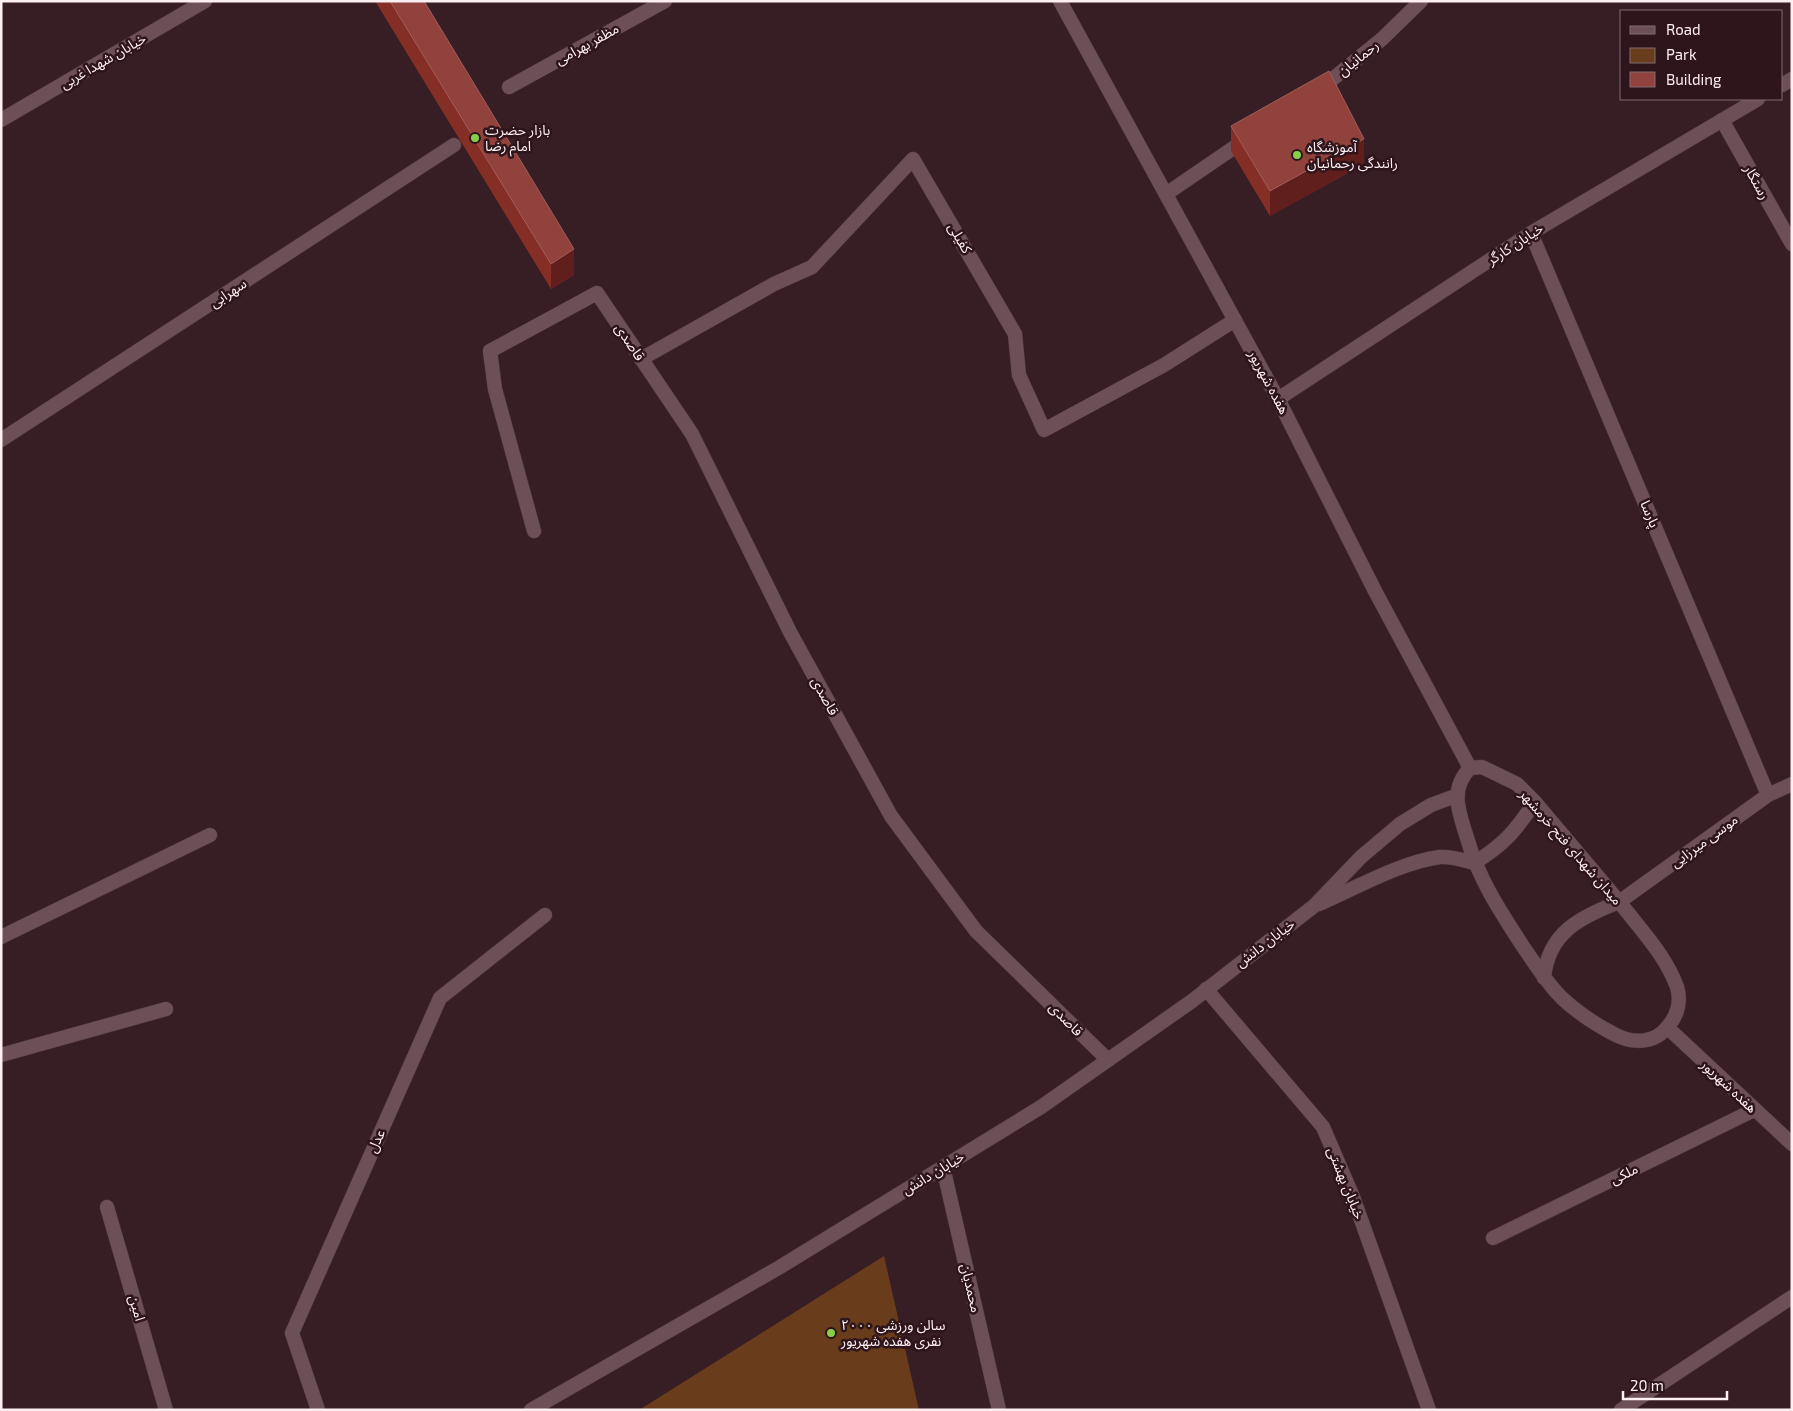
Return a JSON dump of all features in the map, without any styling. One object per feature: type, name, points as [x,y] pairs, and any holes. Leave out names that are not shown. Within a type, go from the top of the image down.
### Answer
[{"type":"main road","name":"خیابان شهدا غربی","points":[[1,120],[205,1]]},
{"type":"main road","name":"مظفر بهرامی","points":[[509,87],[665,1]]},
{"type":"main road","name":"رحمانیان","points":[[1310,98],[1382,39],[1421,1]]},
{"type":"main road","name":"هفده شهریور","points":[[1064,3],[1278,399],[1374,592],[1470,768]]},
{"type":"main road","name":"خیابان کارگر","points":[[1278,399],[1531,233],[1756,100]]},
{"type":"main road","name":"رستگار","points":[[1722,120],[1792,244]]},
{"type":"main road","points":[[1166,194],[1237,143],[1260,131]]},
{"type":"main road","name":"سهرابی","points":[[1,440],[454,145]]},
{"type":"main road","name":"کفیلی","points":[[641,359],[774,284],[812,267],[913,159],[1015,334],[1019,375],[1044,430],[1164,365],[1235,320]]},
{"type":"main road","name":"پارسا","points":[[1531,233],[1768,795]]},
{"type":"main road","name":"قاصدی","points":[[534,531],[495,389],[490,351],[597,294],[692,434],[790,632],[891,816],[976,931],[1108,1060]]},
{"type":"main road","name":"میدان شهدای فتح خرمشهر","points":[[1470,768],[1482,767],[1500,774],[1517,784],[1619,902],[1653,945],[1671,972],[1678,988],[1679,1002],[1676,1016],[1668,1028]]},
{"type":"main road","points":[[1470,768],[1457,787],[1459,807],[1474,863],[1500,910],[1544,978],[1563,999],[1598,1026],[1623,1039],[1639,1042],[1652,1039],[1668,1028]]},
{"type":"main road","name":"موسی میرزایی","points":[[1619,902],[1768,795],[1792,784]]},
{"type":"main road","points":[[1314,906],[1361,857],[1400,824],[1431,805],[1458,795]]},
{"type":"main road","points":[[1314,906],[1408,865],[1440,857],[1458,858],[1474,863],[1495,850],[1514,833],[1534,802]]},
{"type":"main road","points":[[1,937],[210,835]]},
{"type":"main road","points":[[1544,978],[1550,950],[1558,937],[1594,912],[1619,902]]},
{"type":"main road","name":"خیابان دانش","points":[[531,1410],[780,1267],[1041,1107],[1192,1001],[1314,906]]},
{"type":"main road","name":"عدل","points":[[318,1410],[292,1333],[440,998],[545,915]]},
{"type":"main road","name":"خیابان بهشتی","points":[[1206,989],[1323,1127],[1353,1197],[1429,1410]]},
{"type":"main road","points":[[1,1055],[166,1009]]},
{"type":"main road","name":"هفده شهریور","points":[[1668,1028],[1792,1144]]},
{"type":"main road","name":"ملکی","points":[[1493,1238],[1754,1110]]},
{"type":"main road","name":"محمدیان","points":[[943,1167],[999,1410]]},
{"type":"main road","name":"امین","points":[[107,1207],[166,1410]]},
{"type":"main road","points":[[1622,1410],[1792,1297]]},
{"type":"green space","name":"سالن ورزشی ۲۰۰۰ نفری هفده شهریور","points":[[884,1256],[919,1410],[639,1410]]},
{"type":"building","points":[[390,1],[424,1],[574,249],[551,264]]},
{"type":"building","name":"آموزشگاه رانندگی رحمانیان","points":[[1329,71],[1364,139],[1270,191],[1231,126]]},
{"type":"place","name":"بازار حضرت امام رضا","points":[[475,138]]},
{"type":"place","name":"آموزشگاه رانندگی رحمانیان","points":[[1297,155]]},
{"type":"place","name":"سالن ورزشی ۲۰۰۰ نفری هفده شهریور","points":[[831,1333]]}]
